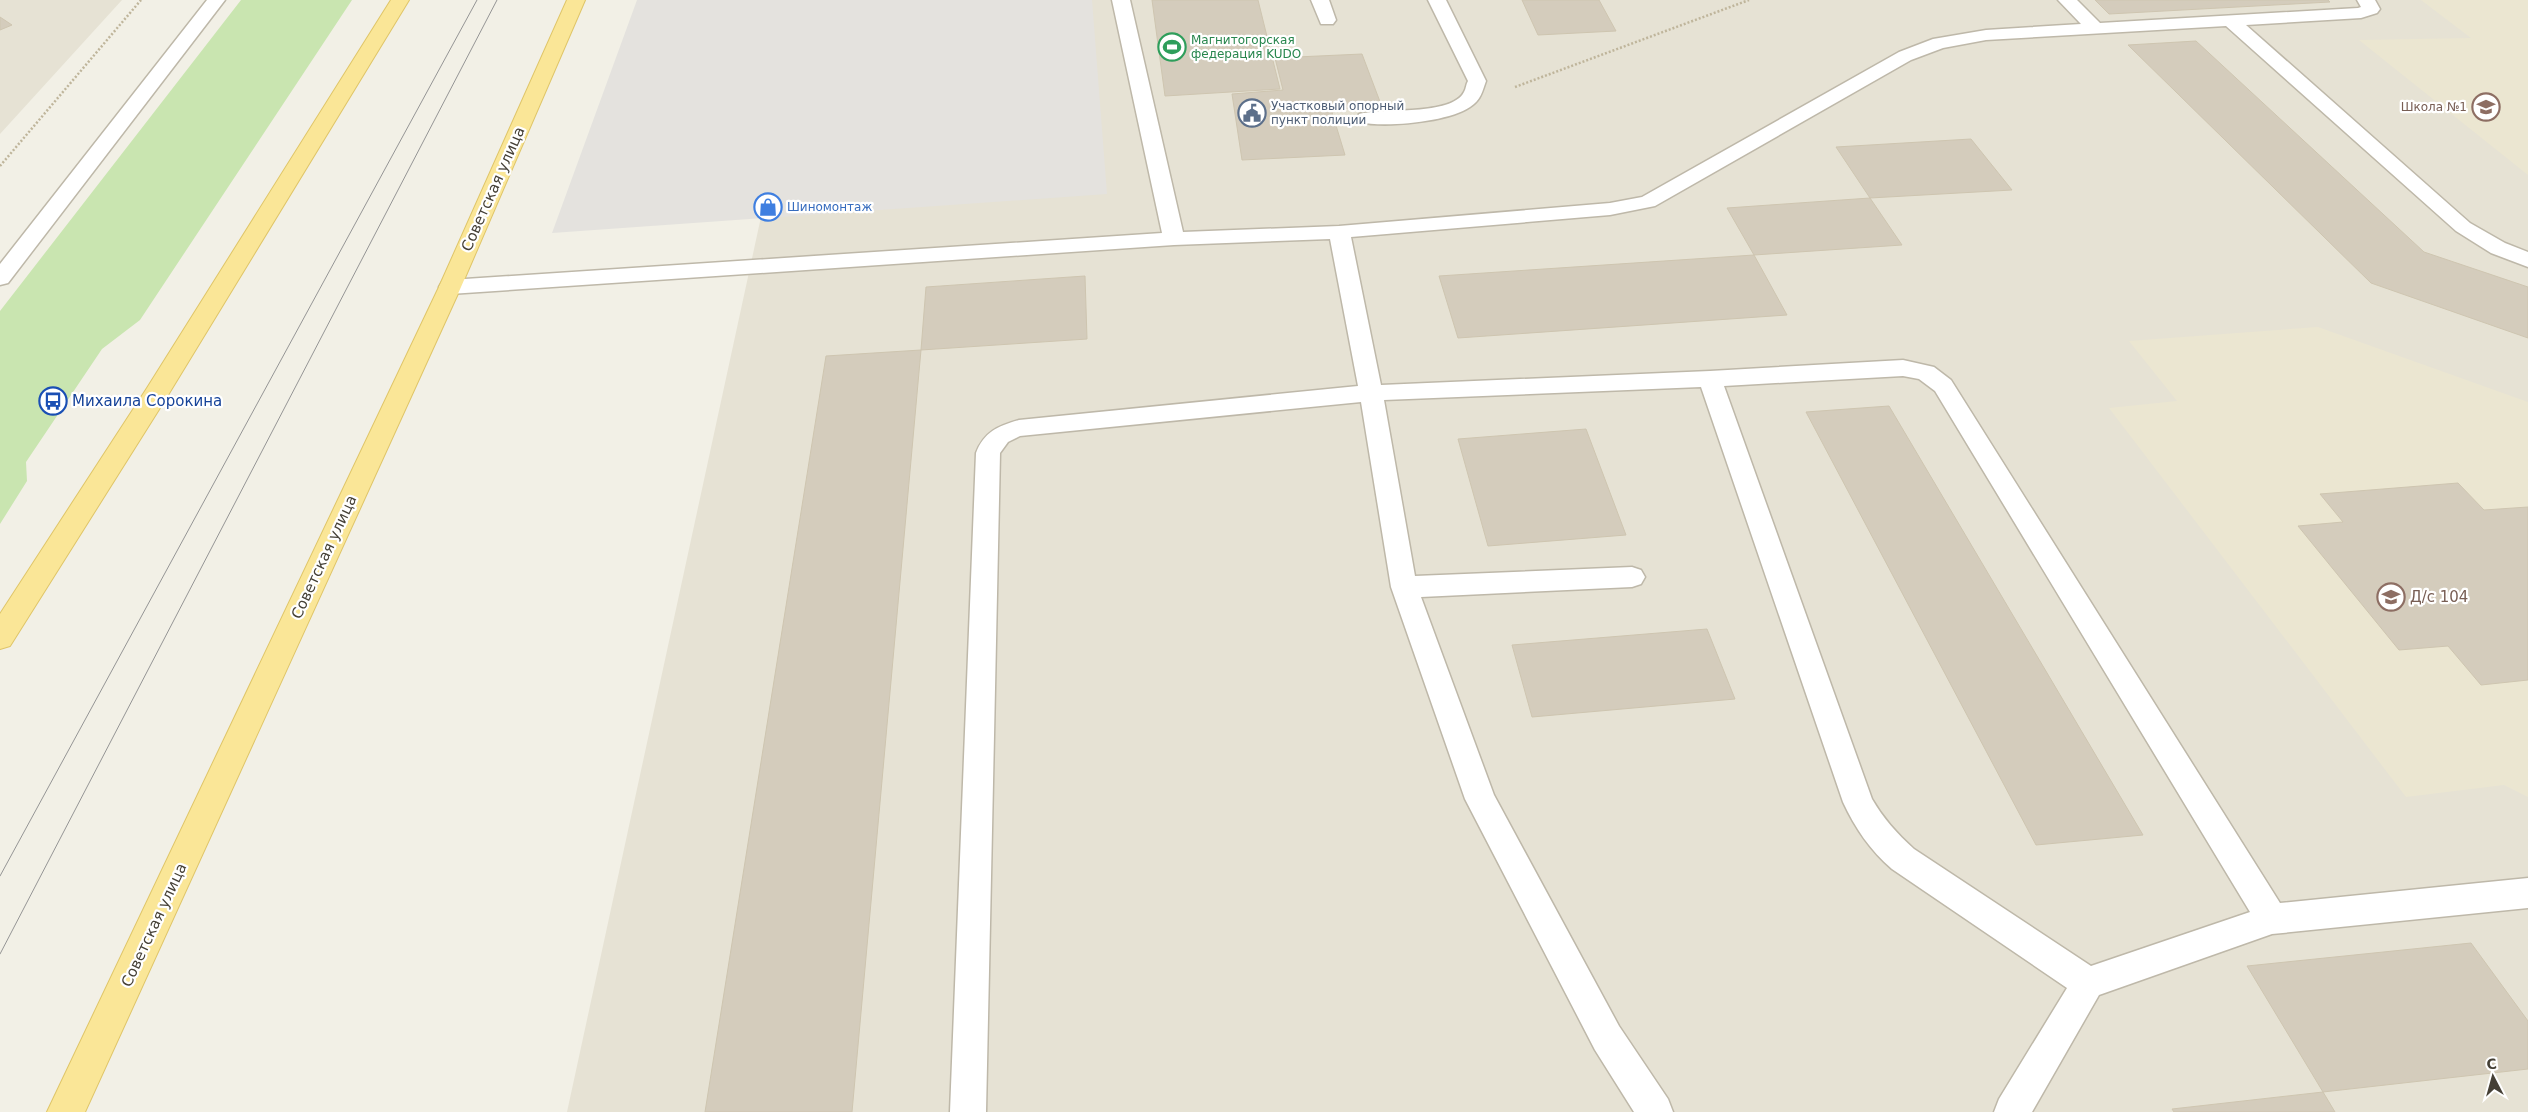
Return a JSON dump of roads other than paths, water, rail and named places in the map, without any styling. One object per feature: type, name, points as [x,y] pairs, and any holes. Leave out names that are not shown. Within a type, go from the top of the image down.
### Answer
[{"type":"main road","points":[[0,638],[161,385],[400,0]]},
{"type":"main road","name":"Советская улица","points":[[66,1112],[450,287],[576,0]]},
{"type":"lane","points":[[0,278],[216,0]]},
{"type":"lane","points":[[1121,0],[1174,239]]},
{"type":"lane","points":[[1320,0],[1327,20]]},
{"type":"lane","points":[[1366,118],[1427,115],[1454,108],[1472,96],[1477,81],[1438,0]]},
{"type":"lane","points":[[2067,0],[2096,29]]},
{"type":"lane","points":[[450,287],[1174,239],[1339,232],[1610,209],[1648,202],[1905,56],[1939,43],[1986,36],[2361,13],[2372,9],[2366,0]]},
{"type":"lane","points":[[2232,22],[2463,227],[2498,248],[2528,260]]},
{"type":"lane","points":[[1339,232],[1371,393],[1404,587],[1480,799],[1607,1038],[1655,1112]]},
{"type":"lane","points":[[968,1112],[988,463],[991,444],[1007,432],[1019,428],[1371,393],[1710,379],[1914,368],[1936,378],[1943,386],[2272,919]]},
{"type":"lane","points":[[1710,379],[1858,802],[1868,823],[1883,842],[1904,859],[2088,983]]},
{"type":"lane","points":[[1404,587],[1632,577]]},
{"type":"lane","points":[[2012,1112],[2088,983],[2272,919],[2528,893]]},
{"type":"tram line","points":[[0,876],[477,0]]},
{"type":"tram line","points":[[0,954],[497,0]]},
{"type":"place","name":"Магнитогорская федерация KUDO","points":[[1172,47]]},
{"type":"place","name":"Школа №1","points":[[2486,107]]},
{"type":"place","name":"Участковый опорный пункт полиции","points":[[1252,113]]},
{"type":"place","name":"Шиномонтаж","points":[[768,207]]},
{"type":"place","name":"Михаила Сорокина","points":[[53,401]]},
{"type":"place","name":"Д/с 104","points":[[2391,597]]}]
